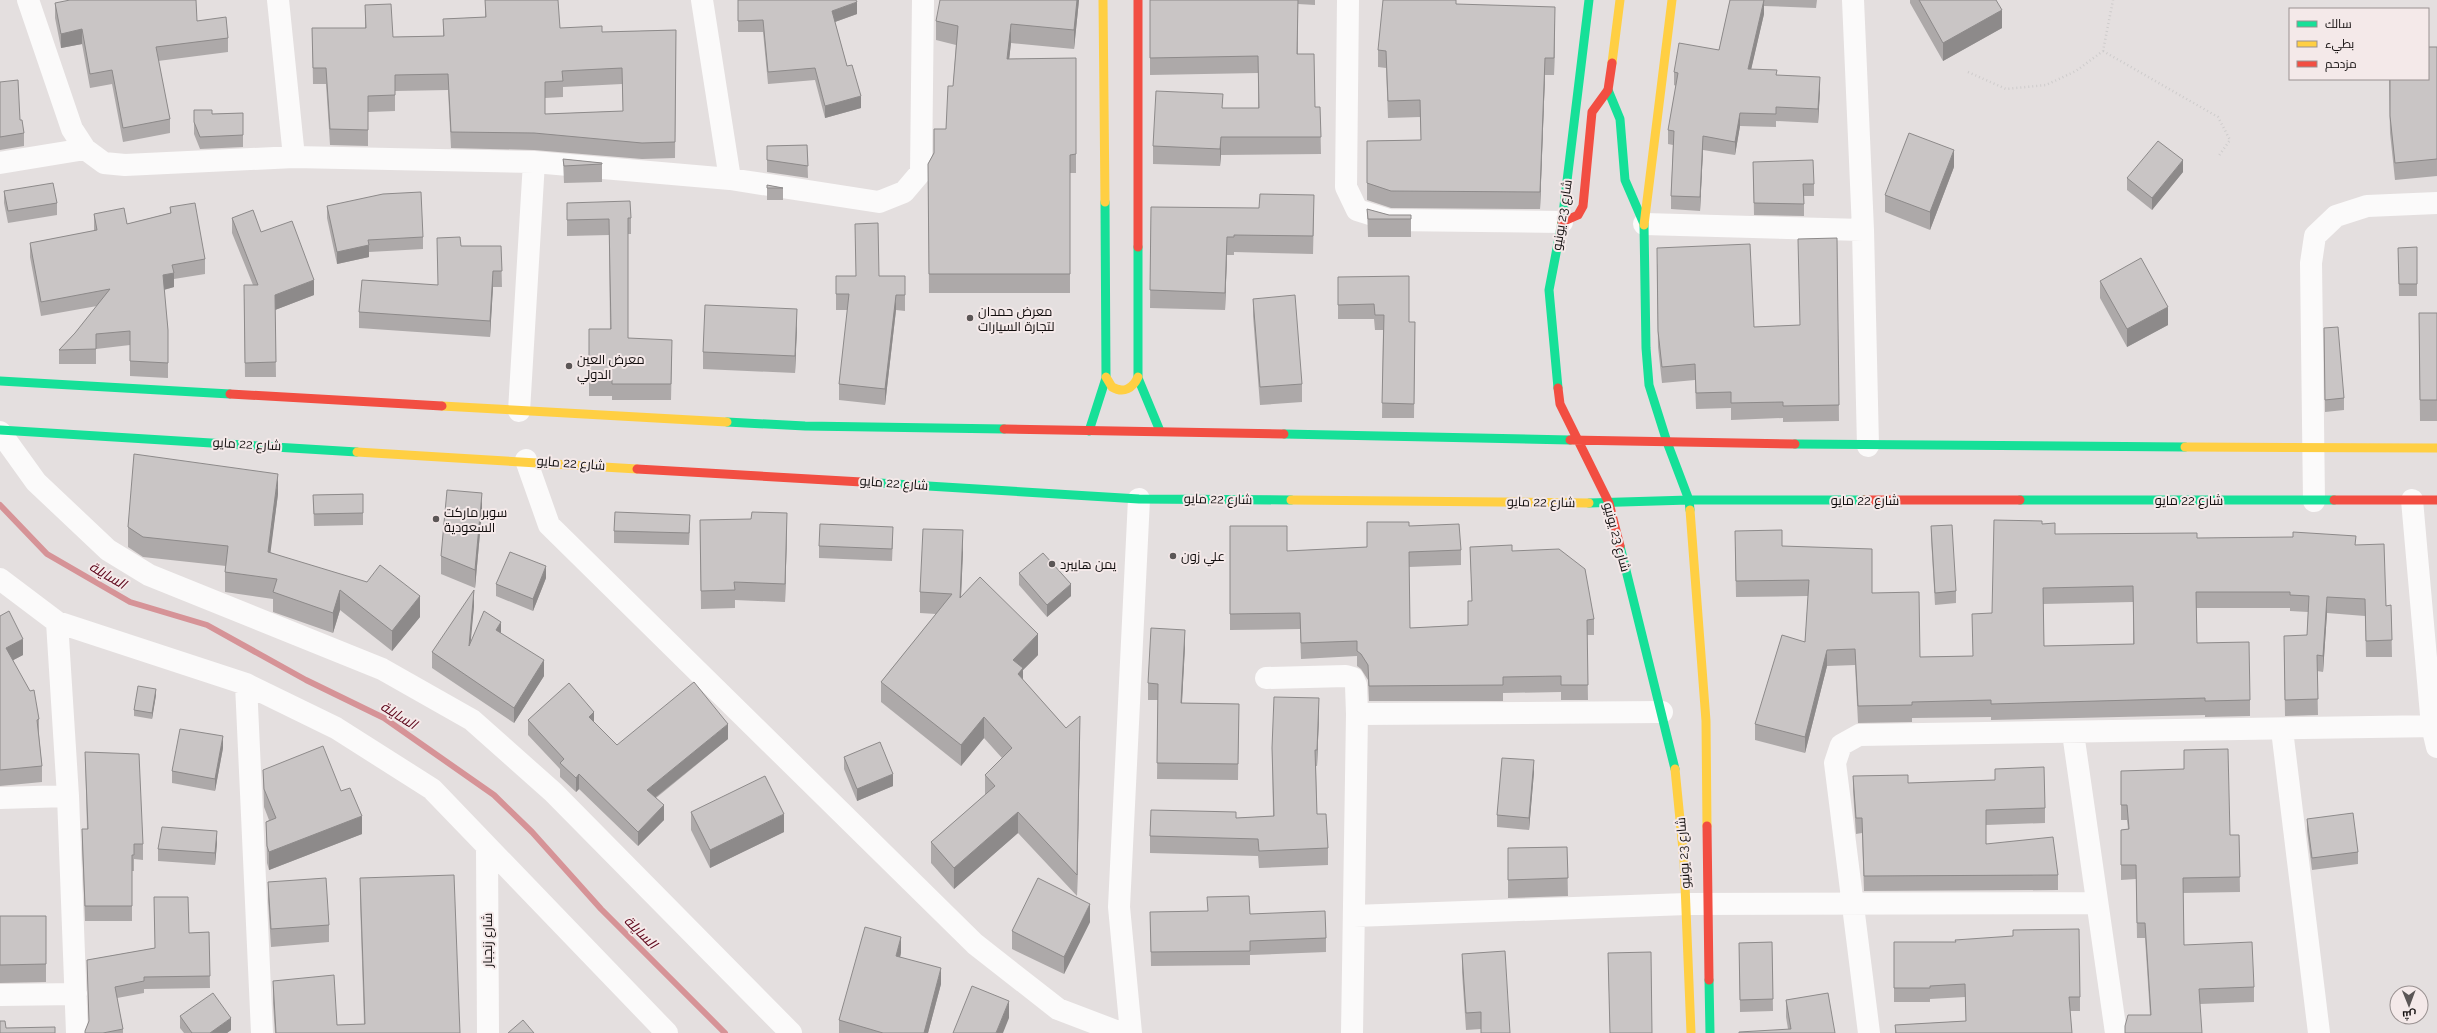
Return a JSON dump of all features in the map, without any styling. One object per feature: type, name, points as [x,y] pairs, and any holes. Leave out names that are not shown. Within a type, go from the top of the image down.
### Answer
[{"type":"main road","points":[[1089,431],[1106,377],[1103,0]]},
{"type":"main road","points":[[1106,377],[1111,387],[1122,391],[1130,389],[1136,384],[1138,376],[1138,0]]},
{"type":"main road","name":"شارع 23 يونيو","points":[[1589,0],[1562,222],[1549,290],[1560,404],[1609,503],[1662,712],[1679,796],[1687,904],[1690,1033]]},
{"type":"main road","points":[[1562,222],[1578,215],[1583,206],[1592,112],[1608,90],[1620,0]]},
{"type":"main road","name":"شارع 23 يونيو","points":[[1672,0],[1644,224],[1649,386],[1667,442],[1689,500],[1706,721],[1710,1033]]},
{"type":"main road","points":[[1608,90],[1619,108],[1622,123],[1622,164],[1628,193],[1644,224]]},
{"type":"main road","points":[[1138,376],[1160,431]]},
{"type":"main road","points":[[0,381],[805,426],[1160,431],[1868,446],[2437,448]]},
{"type":"main road","name":"شارع 22 مايو","points":[[0,431],[526,460],[1139,499],[1609,503],[1689,500],[2437,500]]},
{"type":"street","points":[[28,0],[72,130],[85,148],[104,163],[125,165],[294,157],[534,162],[730,179],[878,202],[904,192],[921,172],[923,0]]},
{"type":"street","points":[[278,0],[294,157]]},
{"type":"street","points":[[702,0],[730,179]]},
{"type":"street","points":[[1348,0],[1346,187],[1357,210],[1389,220],[1562,222]]},
{"type":"street","points":[[1853,0],[1863,230],[1868,446]]},
{"type":"street","points":[[0,163],[85,148]]},
{"type":"street","points":[[519,411],[534,162]]},
{"type":"street","points":[[2314,501],[2312,447],[2311,263],[2315,236],[2336,216],[2367,206],[2437,203]]},
{"type":"street","points":[[1644,224],[1863,230]]},
{"type":"street","points":[[0,431],[36,482],[108,550],[149,575],[382,669],[472,720],[553,792],[791,1033]]},
{"type":"street","points":[[526,460],[549,525],[975,944],[1058,1009],[1121,1033]]},
{"type":"street","points":[[1131,1033],[1119,908],[1139,499]]},
{"type":"street","points":[[2412,500],[2437,747]]},
{"type":"street","points":[[0,579],[57,622],[246,684],[336,728],[432,789],[667,1033]]},
{"type":"street","points":[[57,622],[68,796],[77,1033]]},
{"type":"street","points":[[1266,678],[1346,676],[1353,678],[1356,685],[1357,714],[1352,1033]]},
{"type":"street","points":[[246,684],[262,1033]]},
{"type":"street","points":[[1357,714],[1662,712]]},
{"type":"street","points":[[1869,1033],[1835,762],[1841,745],[1859,735],[2282,730],[2434,726]]},
{"type":"street","points":[[2282,730],[2319,1033]]},
{"type":"street","points":[[2073,733],[2116,1033]]},
{"type":"street","points":[[0,798],[68,796]]},
{"type":"street","name":"شارع زنجبار","points":[[487,847],[488,1033]]},
{"type":"street","points":[[1354,916],[1687,904],[1709,906],[2097,903]]},
{"type":"street","points":[[0,995],[76,994]]},
{"type":"path","points":[[1968,72],[2006,89],[2046,85],[2076,71],[2103,51],[2113,0]]},
{"type":"path","points":[[2103,51],[2218,117],[2230,140],[2218,157]]},
{"type":"building","points":[[70,0],[196,0],[197,21],[226,17],[228,38],[156,47],[170,119],[123,128],[112,70],[90,74],[82,29],[61,34],[55,3]]},
{"type":"building","points":[[485,0],[558,0],[560,28],[602,26],[602,32],[676,30],[675,142],[642,143],[534,133],[451,132],[448,74],[395,75],[395,95],[368,96],[368,130],[330,129],[326,68],[313,68],[312,28],[366,28],[365,5],[391,4],[393,37],[444,36],[443,19],[486,17]],"holes":[[[622,68],[623,111],[545,114],[545,82],[563,81],[562,71]]]},
{"type":"building","points":[[738,0],[856,0],[857,2],[832,11],[847,66],[852,65],[861,96],[825,106],[815,68],[768,72],[763,20],[738,21]]},
{"type":"building","points":[[940,0],[1077,0],[1074,30],[1011,24],[1007,59],[1076,58],[1076,154],[1070,155],[1070,274],[929,274],[928,164],[934,153],[934,129],[946,129],[948,86],[953,86],[958,26],[936,21]]},
{"type":"building","points":[[1150,0],[1298,0],[1297,54],[1314,54],[1315,107],[1320,107],[1321,137],[1221,137],[1220,149],[1153,146],[1156,91],[1223,94],[1222,108],[1259,108],[1258,56],[1150,58]]},
{"type":"building","points":[[1383,0],[1456,0],[1456,4],[1555,7],[1554,58],[1545,58],[1540,192],[1391,191],[1367,183],[1367,141],[1421,140],[1420,100],[1388,101],[1386,51],[1378,50]]},
{"type":"building","points":[[1730,0],[1764,0],[1748,69],[1777,70],[1776,75],[1820,77],[1818,109],[1776,107],[1776,114],[1740,113],[1735,142],[1703,136],[1700,197],[1671,196],[1674,131],[1668,130],[1678,73],[1674,72],[1679,43],[1719,50]]},
{"type":"building","points":[[1919,0],[1996,0],[2002,10],[1943,43]]},
{"type":"building","points":[[2429,47],[2437,47],[2437,159],[2395,163],[2390,116],[2390,80],[2429,80]]},
{"type":"building","points":[[18,80],[20,120],[22,120],[24,133],[0,137],[0,82]]},
{"type":"building","points":[[194,110],[212,110],[212,114],[243,113],[243,135],[200,137],[194,122]]},
{"type":"building","points":[[1909,133],[1954,150],[1930,212],[1885,195]]},
{"type":"building","points":[[2158,141],[2183,160],[2152,198],[2127,178]]},
{"type":"building","points":[[807,145],[808,166],[767,160],[767,146]]},
{"type":"building","points":[[563,159],[602,163],[602,164],[564,166]]},
{"type":"building","points":[[1813,160],[1814,184],[1803,184],[1804,204],[1754,203],[1753,162]]},
{"type":"building","points":[[53,183],[57,203],[8,211],[4,191]]},
{"type":"building","points":[[767,185],[783,188],[767,188]]},
{"type":"building","points":[[421,192],[423,237],[368,240],[369,245],[337,252],[327,206],[383,194]]},
{"type":"building","points":[[1260,194],[1314,195],[1313,236],[1234,235],[1234,237],[1227,237],[1225,293],[1150,290],[1151,207],[1259,208]]},
{"type":"building","points":[[630,201],[631,218],[628,218],[628,338],[672,340],[671,384],[612,384],[612,380],[589,380],[589,329],[611,329],[609,219],[567,220],[567,203]]},
{"type":"building","points":[[195,203],[205,259],[172,265],[174,273],[163,275],[168,330],[168,363],[130,361],[130,331],[96,334],[96,349],[59,350],[75,333],[110,289],[41,302],[30,243],[97,230],[94,214],[124,208],[127,224],[171,213],[170,207]]},
{"type":"building","points":[[1367,209],[1389,215],[1411,215],[1411,219],[1368,219]]},
{"type":"building","points":[[253,210],[261,232],[292,221],[314,280],[275,295],[276,362],[245,363],[244,285],[258,285],[232,218]]},
{"type":"building","points":[[878,223],[879,276],[905,276],[905,295],[896,295],[885,389],[839,384],[849,294],[836,294],[836,276],[856,276],[855,224]]},
{"type":"building","points":[[460,237],[461,246],[501,246],[502,271],[493,271],[490,321],[359,312],[362,280],[438,285],[437,238]]},
{"type":"building","points":[[1837,238],[1839,405],[1783,406],[1783,402],[1731,403],[1731,392],[1696,393],[1695,364],[1662,367],[1658,331],[1657,248],[1750,244],[1754,327],[1800,325],[1798,239]]},
{"type":"building","points":[[2417,247],[2417,284],[2399,284],[2398,248]]},
{"type":"building","points":[[2141,258],[2168,307],[2127,329],[2100,281]]},
{"type":"building","points":[[1409,276],[1409,322],[1415,322],[1414,404],[1382,403],[1384,315],[1375,315],[1374,304],[1338,305],[1338,277]]},
{"type":"building","points":[[1295,295],[1302,384],[1260,387],[1253,299]]},
{"type":"building","points":[[705,305],[797,309],[795,356],[703,352]]},
{"type":"building","points":[[2419,313],[2437,313],[2437,400],[2420,400]]},
{"type":"building","points":[[2338,327],[2344,398],[2325,400],[2324,328]]},
{"type":"building","points":[[134,454],[278,474],[268,552],[367,582],[380,565],[420,596],[392,631],[340,590],[333,613],[273,592],[277,579],[225,572],[228,546],[143,537],[128,527]]},
{"type":"building","points":[[447,490],[482,493],[475,570],[441,556]]},
{"type":"building","points":[[363,494],[363,513],[314,514],[313,495]]},
{"type":"building","points":[[615,512],[690,515],[689,533],[614,531]]},
{"type":"building","points":[[752,512],[787,513],[785,584],[734,582],[735,590],[701,591],[700,520],[751,519]]},
{"type":"building","points":[[1994,520],[2042,521],[2042,524],[2055,523],[2055,534],[2197,533],[2197,538],[2293,537],[2293,532],[2356,536],[2355,545],[2384,544],[2386,606],[2391,605],[2392,640],[2366,641],[2365,599],[2327,597],[2323,656],[2317,655],[2318,699],[2285,700],[2284,636],[2307,635],[2309,596],[2290,595],[2290,592],[2196,592],[2197,643],[2249,642],[2250,700],[2205,701],[2205,698],[1991,704],[1991,700],[1912,702],[1912,705],[1858,706],[1855,649],[1827,650],[1805,737],[1755,724],[1782,635],[1805,642],[1809,580],[1736,581],[1735,531],[1782,530],[1782,546],[1872,549],[1872,593],[1919,592],[1920,657],[1973,656],[1972,614],[1992,613]],"holes":[[[2133,586],[2134,644],[2044,646],[2043,588]]]},
{"type":"building","points":[[1367,522],[1409,522],[1409,526],[1459,524],[1461,550],[1409,552],[1410,628],[1468,625],[1468,601],[1472,601],[1470,547],[1512,545],[1512,551],[1559,549],[1585,569],[1594,619],[1587,620],[1588,685],[1561,685],[1561,676],[1503,677],[1503,685],[1369,686],[1368,665],[1361,654],[1357,651],[1357,641],[1301,643],[1300,613],[1230,614],[1230,526],[1287,526],[1287,551],[1367,547]]},
{"type":"building","points":[[820,524],[893,527],[892,549],[819,546]]},
{"type":"building","points":[[1952,525],[1956,591],[1935,593],[1931,526]]},
{"type":"building","points":[[923,529],[963,530],[960,598],[980,577],[1038,634],[1013,660],[1023,668],[1018,674],[1066,728],[1080,716],[1077,875],[1018,812],[954,868],[931,842],[995,786],[985,775],[1012,748],[984,717],[961,745],[881,682],[952,594],[920,592]]},
{"type":"building","points":[[510,552],[546,566],[533,599],[496,584]]},
{"type":"building","points":[[1043,553],[1071,584],[1047,605],[1019,573]]},
{"type":"building","points":[[474,590],[469,646],[484,611],[501,622],[496,630],[544,660],[514,708],[432,652]]},
{"type":"building","points":[[9,611],[23,639],[6,648],[30,691],[34,690],[39,719],[37,720],[42,766],[0,770],[0,616]]},
{"type":"building","points":[[1151,628],[1185,630],[1181,703],[1239,704],[1238,764],[1157,763],[1158,684],[1148,683]]},
{"type":"building","points":[[694,682],[728,724],[647,790],[664,805],[638,832],[579,774],[576,778],[560,763],[564,759],[528,720],[569,683],[594,712],[589,717],[617,745]]},
{"type":"building","points":[[138,686],[156,689],[152,713],[134,710]]},
{"type":"building","points":[[1274,697],[1319,698],[1317,750],[1315,750],[1317,814],[1326,814],[1328,848],[1259,851],[1258,839],[1150,836],[1151,810],[1236,812],[1236,818],[1274,816],[1272,748]]},
{"type":"building","points":[[180,729],[223,736],[215,779],[172,771]]},
{"type":"building","points":[[880,742],[893,774],[857,789],[844,757]]},
{"type":"building","points":[[323,746],[341,791],[350,788],[362,816],[269,852],[267,846],[266,822],[276,818],[264,789],[263,770]]},
{"type":"building","points":[[2228,749],[2230,835],[2239,835],[2240,877],[2183,878],[2184,945],[2252,942],[2254,987],[2199,989],[2202,1033],[2125,1033],[2128,1015],[2151,1015],[2145,923],[2137,923],[2136,865],[2121,865],[2121,830],[2129,829],[2127,805],[2121,805],[2121,771],[2184,769],[2184,750]]},
{"type":"building","points":[[85,752],[139,754],[143,844],[134,844],[134,855],[132,855],[132,906],[85,906],[82,829],[88,829]]},
{"type":"building","points":[[1502,758],[1534,760],[1529,818],[1497,815]]},
{"type":"building","points":[[2044,767],[2045,808],[1986,810],[1986,844],[2053,837],[2058,875],[1864,876],[1862,818],[1856,818],[1853,776],[1908,775],[1908,783],[1995,780],[1995,769]]},
{"type":"building","points":[[765,776],[784,814],[710,850],[691,812]]},
{"type":"building","points":[[2353,813],[2358,852],[2312,858],[2307,819]]},
{"type":"building","points":[[162,827],[217,831],[215,853],[158,849]]},
{"type":"building","points":[[1567,847],[1568,878],[1508,880],[1508,848]]},
{"type":"building","points":[[454,875],[460,1033],[276,1033],[273,981],[334,975],[337,1025],[365,1024],[360,878]]},
{"type":"building","points":[[326,878],[329,925],[271,929],[268,882]]},
{"type":"building","points":[[1038,878],[1090,904],[1064,957],[1012,931]]},
{"type":"building","points":[[1249,896],[1250,914],[1325,911],[1326,938],[1250,941],[1250,951],[1151,952],[1150,912],[1208,911],[1207,897]]},
{"type":"building","points":[[154,897],[188,897],[189,933],[209,932],[210,976],[144,977],[144,981],[115,987],[123,1029],[103,1033],[85,1033],[89,1021],[87,960],[155,948]]},
{"type":"building","points":[[0,916],[46,916],[46,964],[0,965]]},
{"type":"building","points":[[865,927],[901,937],[896,956],[941,968],[924,1033],[883,1033],[839,1020]]},
{"type":"building","points":[[2079,929],[2080,997],[2069,997],[2072,1033],[1896,1033],[1895,1025],[1966,1021],[1965,984],[1930,986],[1930,988],[1894,988],[1894,942],[1956,942],[1955,940],[2013,936],[2013,930]]},
{"type":"building","points":[[1772,942],[1773,999],[1740,1000],[1739,943]]},
{"type":"building","points":[[1505,951],[1510,1033],[1481,1033],[1481,1012],[1466,1013],[1462,954]]},
{"type":"building","points":[[1651,952],[1652,1033],[1610,1033],[1608,953]]},
{"type":"building","points":[[972,986],[1009,1001],[996,1033],[953,1033]]},
{"type":"building","points":[[213,993],[231,1018],[210,1033],[192,1033],[180,1016]]},
{"type":"building","points":[[1828,993],[1835,1033],[1739,1033],[1791,1029],[1786,1000]]},
{"type":"building","points":[[523,1020],[534,1033],[508,1033]]},
{"type":"building","points":[[0,1021],[5,1021],[6,1028],[55,1027],[55,1033],[0,1033]]},
{"type":"waterway","name":"السايلة","points":[[0,505],[47,554],[130,602],[207,625],[306,680],[384,718],[494,795],[532,832],[601,909],[725,1033]]},
{"type":"traffic: fast","points":[[1558,388],[1549,290],[1562,222],[1589,0]]},
{"type":"traffic: fast","points":[[1608,90],[1620,119],[1625,180],[1644,224]]},
{"type":"traffic: fast","points":[[1089,431],[1106,378],[1105,202]]},
{"type":"traffic: fast","points":[[1644,225],[1646,348],[1649,385],[1667,442],[1689,500],[1690,510]]},
{"type":"traffic: fast","points":[[1138,247],[1138,378],[1160,431]]},
{"type":"traffic: fast","points":[[0,381],[230,394]]},
{"type":"traffic: fast","points":[[727,422],[805,426],[1004,429]]},
{"type":"traffic: fast","points":[[0,430],[357,452]]},
{"type":"traffic: fast","points":[[1284,434],[1570,440]]},
{"type":"traffic: fast","points":[[1795,444],[2185,447]]},
{"type":"traffic: fast","points":[[879,483],[1139,499],[1291,500]]},
{"type":"traffic: fast","points":[[1589,503],[1689,500],[1864,500]]},
{"type":"traffic: fast","points":[[2020,500],[2334,500]]},
{"type":"traffic: fast","points":[[1620,546],[1675,769]]},
{"type":"traffic: fast","points":[[1709,980],[1710,1033]]},
{"type":"traffic: slow","points":[[1103,0],[1105,202]]},
{"type":"traffic: slow","points":[[1612,63],[1620,0]]},
{"type":"traffic: slow","points":[[1644,225],[1672,0]]},
{"type":"traffic: slow","points":[[1106,377],[1112,387],[1120,390],[1131,387],[1138,377]]},
{"type":"traffic: slow","points":[[442,406],[727,422]]},
{"type":"traffic: slow","points":[[2185,447],[2437,448]]},
{"type":"traffic: slow","points":[[357,452],[637,469]]},
{"type":"traffic: slow","points":[[1291,500],[1589,503]]},
{"type":"traffic: slow","points":[[1690,510],[1706,721],[1707,826]]},
{"type":"traffic: slow","points":[[1675,769],[1684,860],[1691,1033]]},
{"type":"traffic: jam","points":[[1138,0],[1138,247]]},
{"type":"traffic: jam","points":[[1562,222],[1578,215],[1583,206],[1592,112],[1608,90],[1612,63]]},
{"type":"traffic: jam","points":[[1558,388],[1560,404],[1609,503],[1620,546]]},
{"type":"traffic: jam","points":[[230,394],[442,406]]},
{"type":"traffic: jam","points":[[1004,429],[1284,434]]},
{"type":"traffic: jam","points":[[1570,440],[1795,444]]},
{"type":"traffic: jam","points":[[637,469],[879,483]]},
{"type":"traffic: jam","points":[[1864,500],[2020,500]]},
{"type":"traffic: jam","points":[[2334,500],[2437,500]]},
{"type":"traffic: jam","points":[[1707,826],[1709,980]]},
{"type":"place","name":"معرض حمدان لتجارة السيارات","points":[[970,318]]},
{"type":"place","name":"معرض العين الدولي","points":[[569,366]]},
{"type":"place","name":"سوبر ماركت السعودية","points":[[436,519]]},
{"type":"place","name":"علي زون","points":[[1173,556]]},
{"type":"place","name":"يمن هايبرد","points":[[1052,564]]}]
